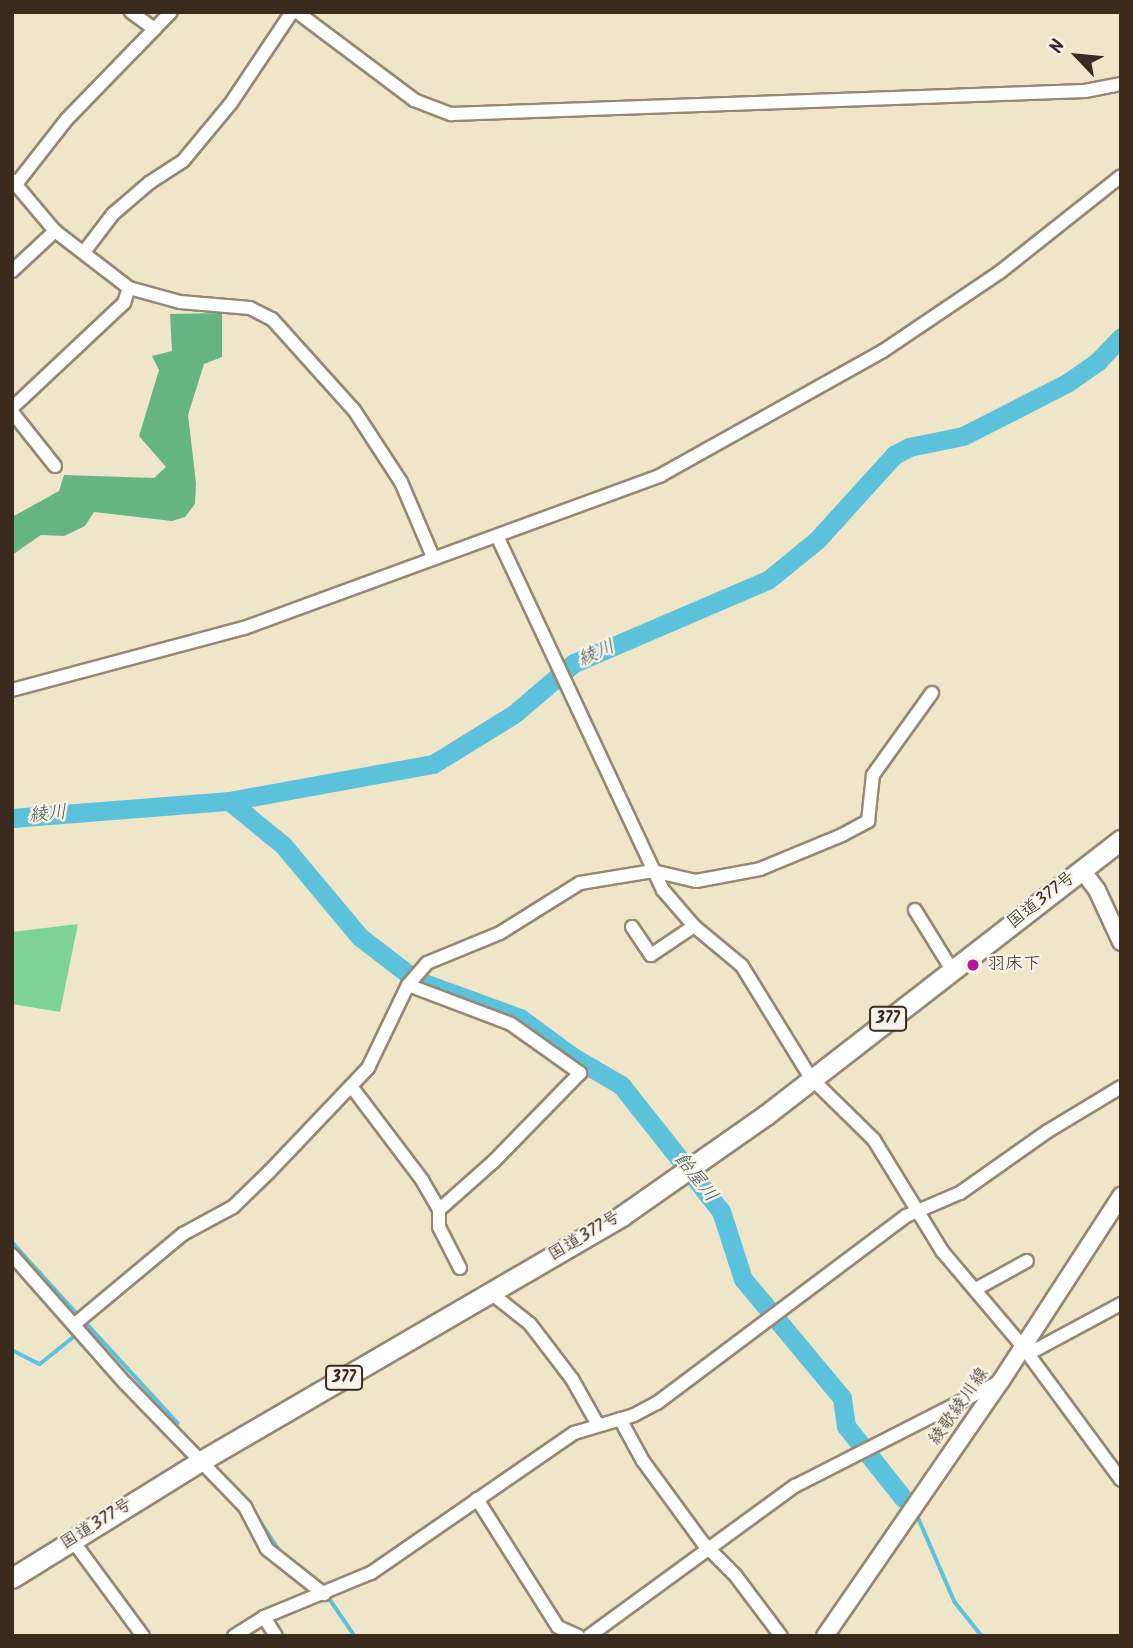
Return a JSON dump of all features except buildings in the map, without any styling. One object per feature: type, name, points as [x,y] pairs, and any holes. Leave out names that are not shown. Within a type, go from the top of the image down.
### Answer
[{"type":"highway","name":"国道377号","points":[[12,1578],[201,1461],[623,1215],[811,1078],[1121,839]]},
{"type":"main road","points":[[1082,870],[1097,890],[1121,942]]},
{"type":"main road","name":"綾歌綾川線","points":[[825,1636],[1025,1350],[1121,1196]]},
{"type":"street","points":[[131,12],[154,29]]},
{"type":"street","points":[[171,12],[67,120],[15,182],[55,231],[84,252],[108,276],[129,288],[180,302],[250,308],[271,319],[355,410],[401,482],[433,558]]},
{"type":"street","points":[[84,252],[113,214],[149,183],[183,161],[231,103],[295,12],[414,100],[451,114],[1084,91],[1121,84]]},
{"type":"street","points":[[12,690],[244,628],[433,558],[498,542],[661,475],[883,351],[1000,272],[1121,176]]},
{"type":"street","points":[[12,271],[55,231]]},
{"type":"street","points":[[55,467],[12,410],[124,303],[129,288]]},
{"type":"street","points":[[498,542],[653,871],[694,926],[742,966],[811,1078],[874,1140],[916,1212],[1025,1350],[1121,1480]]},
{"type":"street","points":[[80,1320],[183,1234],[233,1207],[351,1086],[368,1068],[408,985],[427,963],[500,933],[580,883],[653,871],[696,881],[760,869],[869,821],[873,775],[932,693]]},
{"type":"street","points":[[915,910],[953,970]]},
{"type":"street","points":[[632,927],[650,955],[694,926]]},
{"type":"street","points":[[408,985],[511,1024],[580,1073],[493,1162],[439,1210]]},
{"type":"street","points":[[351,1086],[397,1143],[439,1210],[439,1227],[460,1268]]},
{"type":"street","points":[[234,1636],[264,1617],[371,1573],[552,1446],[657,1403],[775,1312],[916,1212],[960,1194],[1121,1087]]},
{"type":"street","points":[[12,1255],[80,1320],[125,1383],[245,1507],[267,1549],[324,1594]]},
{"type":"street","points":[[976,1289],[1027,1261]]},
{"type":"street","points":[[491,1293],[530,1324],[572,1378],[598,1425]]},
{"type":"street","points":[[1025,1350],[1121,1304]]},
{"type":"street","points":[[589,1636],[621,1616],[710,1546],[795,1486],[1001,1381]]},
{"type":"street","points":[[620,1419],[642,1461],[703,1543],[710,1546],[781,1636]]},
{"type":"street","points":[[477,1499],[558,1627],[578,1636]]},
{"type":"street","points":[[73,1541],[143,1636]]},
{"type":"street","points":[[264,1617],[276,1636]]},
{"type":"green space","points":[[222,313],[222,357],[204,364],[188,415],[196,483],[195,504],[185,517],[172,521],[94,512],[85,526],[64,536],[41,535],[12,555],[12,517],[59,491],[64,475],[154,478],[166,467],[139,436],[159,370],[152,356],[172,351],[170,314]]},
{"type":"green space","points":[[78,924],[60,1012],[12,1004],[12,932]]},
{"type":"waterway","name":"綾川","points":[[12,818],[229,801],[433,764],[514,714],[574,663],[768,580],[817,540],[894,455],[909,447],[963,436],[1067,383],[1098,361],[1121,337]]},
{"type":"waterway","name":"飴屋川","points":[[229,801],[283,845],[360,937],[407,973]]},
{"type":"waterway","name":"飴屋川","points":[[421,982],[520,1018],[573,1057],[621,1085],[721,1211],[743,1279],[842,1398],[846,1426],[903,1498]]},
{"type":"waterway","points":[[12,1242],[79,1316]]},
{"type":"waterway","points":[[85,1322],[178,1423]]},
{"type":"waterway","points":[[12,1350],[40,1364],[76,1335]]},
{"type":"waterway","points":[[253,1510],[281,1553]]},
{"type":"waterway","name":"飴屋川","points":[[918,1517],[955,1602],[982,1636]]},
{"type":"waterway","points":[[329,1598],[355,1636]]},
{"type":"place","name":"羽床下","points":[[973,965]]}]
